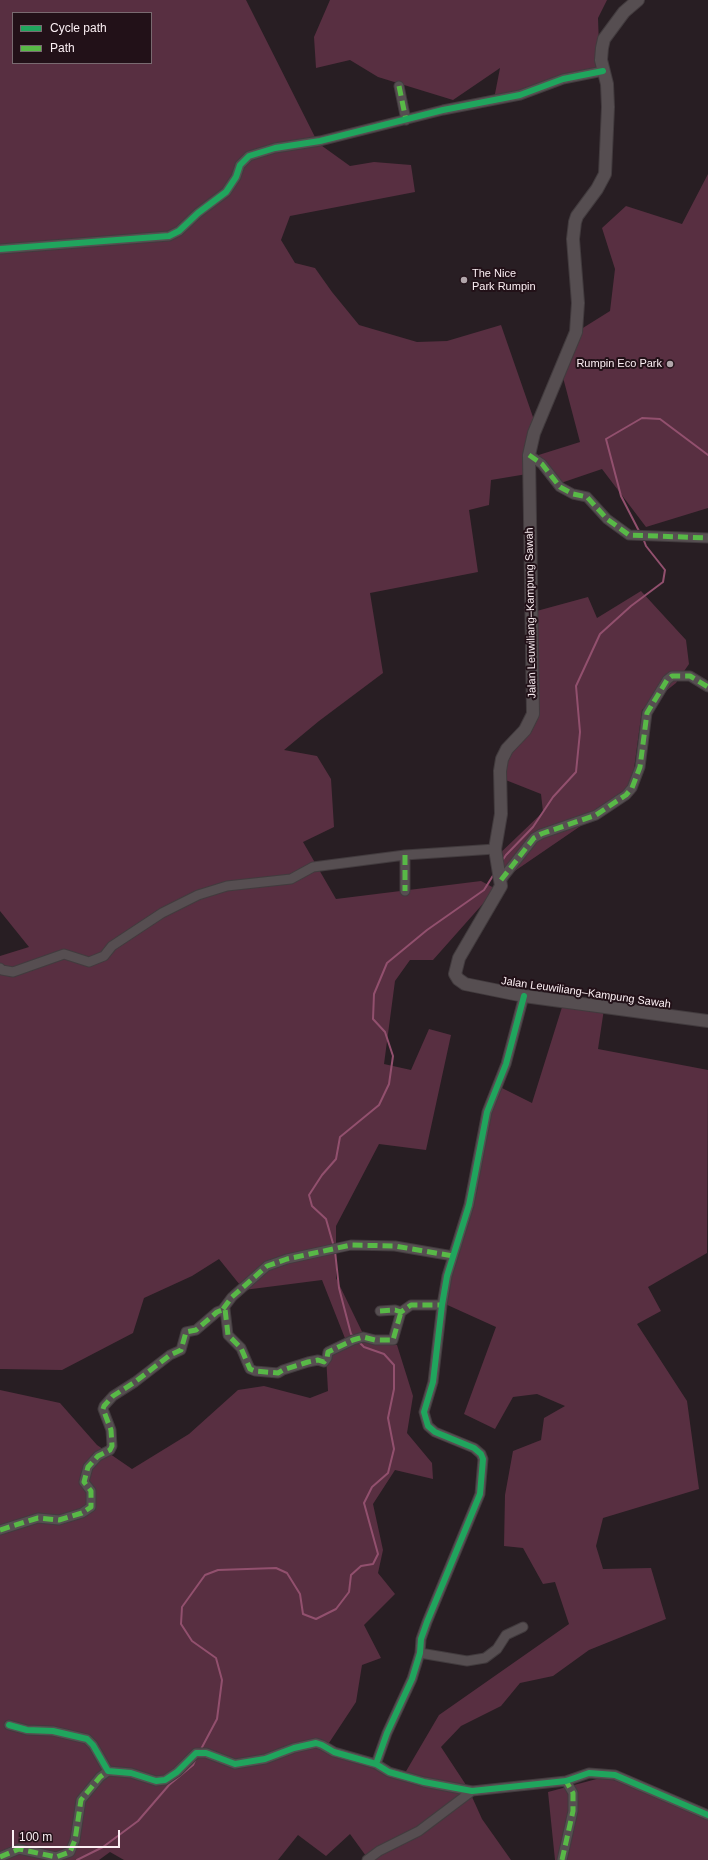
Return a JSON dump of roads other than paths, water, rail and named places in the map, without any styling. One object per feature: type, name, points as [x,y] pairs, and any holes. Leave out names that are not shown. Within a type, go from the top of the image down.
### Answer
[{"type":"main road","name":"Jalan Leuwiliang–Kampung Sawah","points":[[638,0],[624,12],[604,39],[602,54],[603,71],[607,84],[608,107],[605,174],[597,190],[577,216],[575,222],[573,239],[578,302],[576,332],[534,434],[529,455],[534,714],[525,730],[507,749],[502,759],[500,771],[501,814],[495,854],[500,878],[499,892],[459,958],[455,974],[464,984],[524,996],[708,1021]]},
{"type":"street","points":[[0,249],[169,236],[179,230],[198,213],[226,192],[236,177],[240,165],[249,156],[276,148],[320,141],[443,110],[520,95],[563,79],[603,71]]},
{"type":"street","points":[[399,86],[406,120]]},
{"type":"street","points":[[529,455],[542,464],[560,487],[573,494],[586,497],[606,520],[629,535],[646,537],[708,538]]},
{"type":"street","points":[[500,878],[534,838],[541,834],[596,815],[626,795],[632,788],[637,779],[640,767],[647,713],[667,680],[672,676],[690,676],[708,686]]},
{"type":"street","points":[[0,968],[2,970],[13,972],[64,954],[89,962],[104,956],[112,946],[162,913],[198,895],[226,886],[291,879],[313,867],[405,855],[495,854]]},
{"type":"street","points":[[405,855],[405,891]]},
{"type":"street","points":[[376,1764],[387,1733],[412,1679],[420,1653],[421,1639],[427,1622],[480,1494],[483,1459],[478,1450],[435,1432],[428,1426],[424,1416],[425,1405],[433,1382],[442,1305],[453,1256],[469,1204],[487,1112],[506,1064],[524,996]]},
{"type":"street","points":[[0,1530],[38,1518],[59,1520],[82,1514],[90,1507],[91,1491],[84,1482],[88,1468],[98,1456],[110,1450],[112,1446],[111,1430],[103,1409],[104,1406],[113,1396],[135,1382],[170,1354],[181,1350],[186,1332],[196,1330],[217,1312],[223,1309],[238,1291],[267,1266],[287,1259],[351,1245],[378,1245],[453,1256]]},
{"type":"street","points":[[223,1309],[227,1313],[228,1335],[241,1348],[248,1365],[255,1371],[278,1373],[308,1362],[318,1360],[324,1362],[327,1358],[328,1352],[363,1337],[375,1340],[393,1340],[401,1312],[411,1306],[442,1305]]},
{"type":"street","points":[[380,1311],[395,1310],[401,1312]]},
{"type":"street","points":[[420,1653],[467,1661],[485,1658],[497,1650],[506,1635],[523,1627]]},
{"type":"street","points":[[9,1725],[27,1730],[53,1731],[87,1739],[93,1745],[108,1771]]},
{"type":"street","points":[[0,1857],[19,1849],[56,1857],[70,1852],[75,1840],[81,1800],[100,1777],[108,1771],[131,1773],[156,1781],[164,1780],[177,1772],[196,1753],[206,1753],[235,1764],[265,1759],[294,1748],[316,1743],[334,1752],[376,1764],[389,1772],[417,1780],[472,1791],[566,1781],[589,1773],[615,1775],[708,1815]]},
{"type":"street","points":[[562,1860],[573,1811],[573,1793],[566,1781]]},
{"type":"street","points":[[366,1860],[379,1851],[419,1831],[472,1791]]},
{"type":"waterway","points":[[640,533],[621,496],[606,439],[642,418],[660,419],[708,455]]},
{"type":"waterway","points":[[502,861],[533,827],[553,797],[576,772],[580,732],[576,686],[600,634],[631,606],[663,582],[665,570],[646,546],[643,538]]},
{"type":"waterway","points":[[334,1247],[326,1219],[312,1206],[309,1195],[322,1175],[336,1159],[340,1137],[379,1105],[389,1084],[393,1056],[385,1032],[373,1019],[374,994],[387,963],[427,930],[484,890],[494,874]]},
{"type":"waterway","points":[[335,1251],[339,1288],[351,1334],[355,1337]]},
{"type":"waterway","points":[[200,1751],[217,1719],[222,1680],[216,1658],[192,1641],[181,1624],[182,1607],[205,1575],[218,1570],[276,1568],[287,1573],[300,1594],[303,1614],[316,1619],[336,1609],[349,1592],[351,1575],[361,1566],[373,1564],[378,1554],[364,1503],[372,1487],[388,1473],[394,1449],[388,1418],[394,1389],[394,1365],[384,1354],[364,1347],[359,1342]]},
{"type":"waterway","points":[[77,1860],[103,1847],[138,1821],[169,1785],[193,1765],[196,1758]]},
{"type":"place","name":"The Nice Park Rumpin","points":[[464,280]]},
{"type":"place","name":"Rumpin Eco Park","points":[[670,364]]}]
